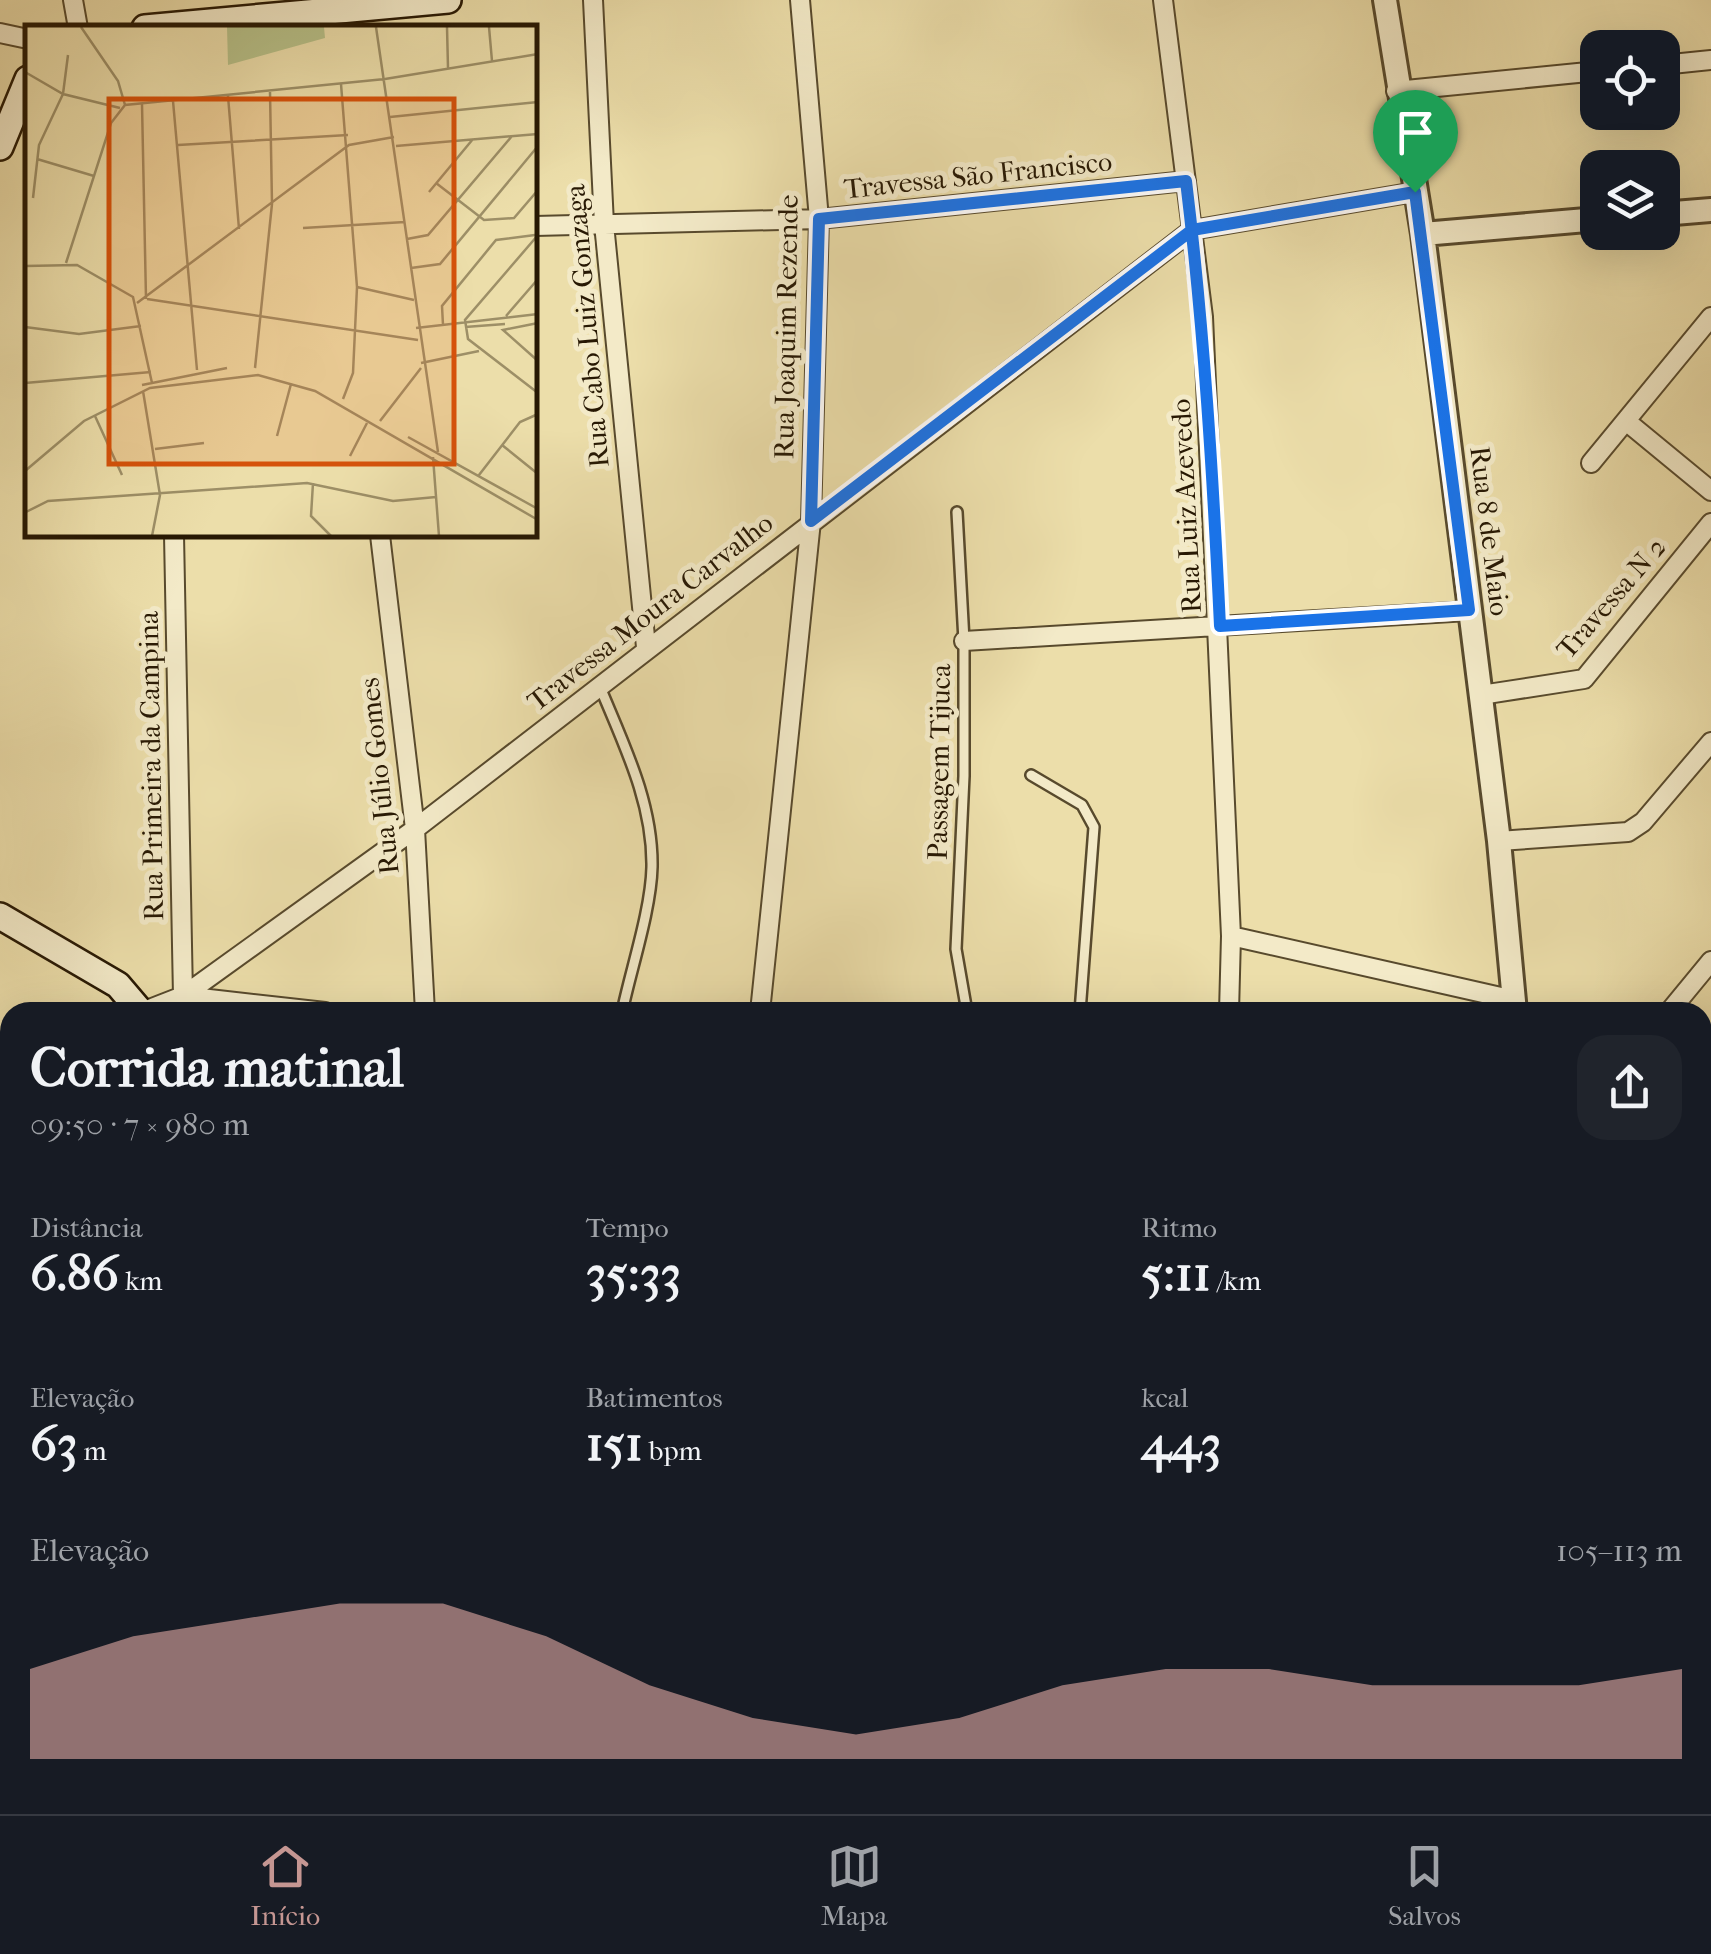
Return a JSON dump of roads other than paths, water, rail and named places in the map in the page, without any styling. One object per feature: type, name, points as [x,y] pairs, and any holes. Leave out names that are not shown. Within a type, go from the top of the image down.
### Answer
[{"type":"main road","points":[[186,25],[448,0]]},
{"type":"main road","points":[[0,148],[25,86]]},
{"type":"main road","points":[[0,916],[118,985],[132,1002]]},
{"type":"street","points":[[73,0],[77,25]]},
{"type":"street","name":"Rua Cabo Luiz Gonzaga","points":[[593,0],[604,224],[646,647]]},
{"type":"street","name":"Rua Joaquim Rezende","points":[[761,1002],[811,521],[819,219],[800,0]]},
{"type":"street","name":"Rua Luiz Azevedo","points":[[1163,0],[1204,334],[1220,626],[1230,936],[1228,1002]]},
{"type":"street","name":"Rua 8 de Maio","points":[[1385,0],[1396,91],[1423,234],[1499,841],[1515,1002]]},
{"type":"street","points":[[0,32],[25,39]]},
{"type":"street","points":[[1680,63],[1711,60]]},
{"type":"street","points":[[1396,91],[1580,73]]},
{"type":"street","name":"Travessa São Francisco","points":[[538,226],[819,219],[1186,181]]},
{"type":"street","name":"Travessa Moura Carvalho","points":[[167,1002],[183,996],[415,829],[646,647],[1192,230],[1415,192]]},
{"type":"street","points":[[1680,213],[1711,210]]},
{"type":"street","points":[[1423,234],[1580,221]]},
{"type":"street","points":[[1591,464],[1711,317]]},
{"type":"street","points":[[1626,422],[1711,491]]},
{"type":"street","name":"Travessa N 2","points":[[1481,695],[1584,680],[1711,522]]},
{"type":"street","name":"Rua Primeira da Campina","points":[[174,538],[183,996]]},
{"type":"street","name":"Rua Júlio Gomes","points":[[380,538],[415,829],[424,1002]]},
{"type":"street","points":[[964,642],[1469,610]]},
{"type":"street","points":[[1499,841],[1628,832],[1644,822],[1711,742]]},
{"type":"street","points":[[1230,936],[1499,1002]]},
{"type":"street","points":[[1677,1002],[1711,961]]},
{"type":"street","points":[[183,996],[236,1002]]},
{"type":"lane","name":"Passagem Tijuca","points":[[957,512],[964,642],[964,776],[956,949],[965,1002]]},
{"type":"lane","points":[[600,686],[633,765],[647,816],[652,869],[624,1002]]},
{"type":"lane","points":[[1031,776],[1082,805],[1094,827],[1081,1002]]}]
